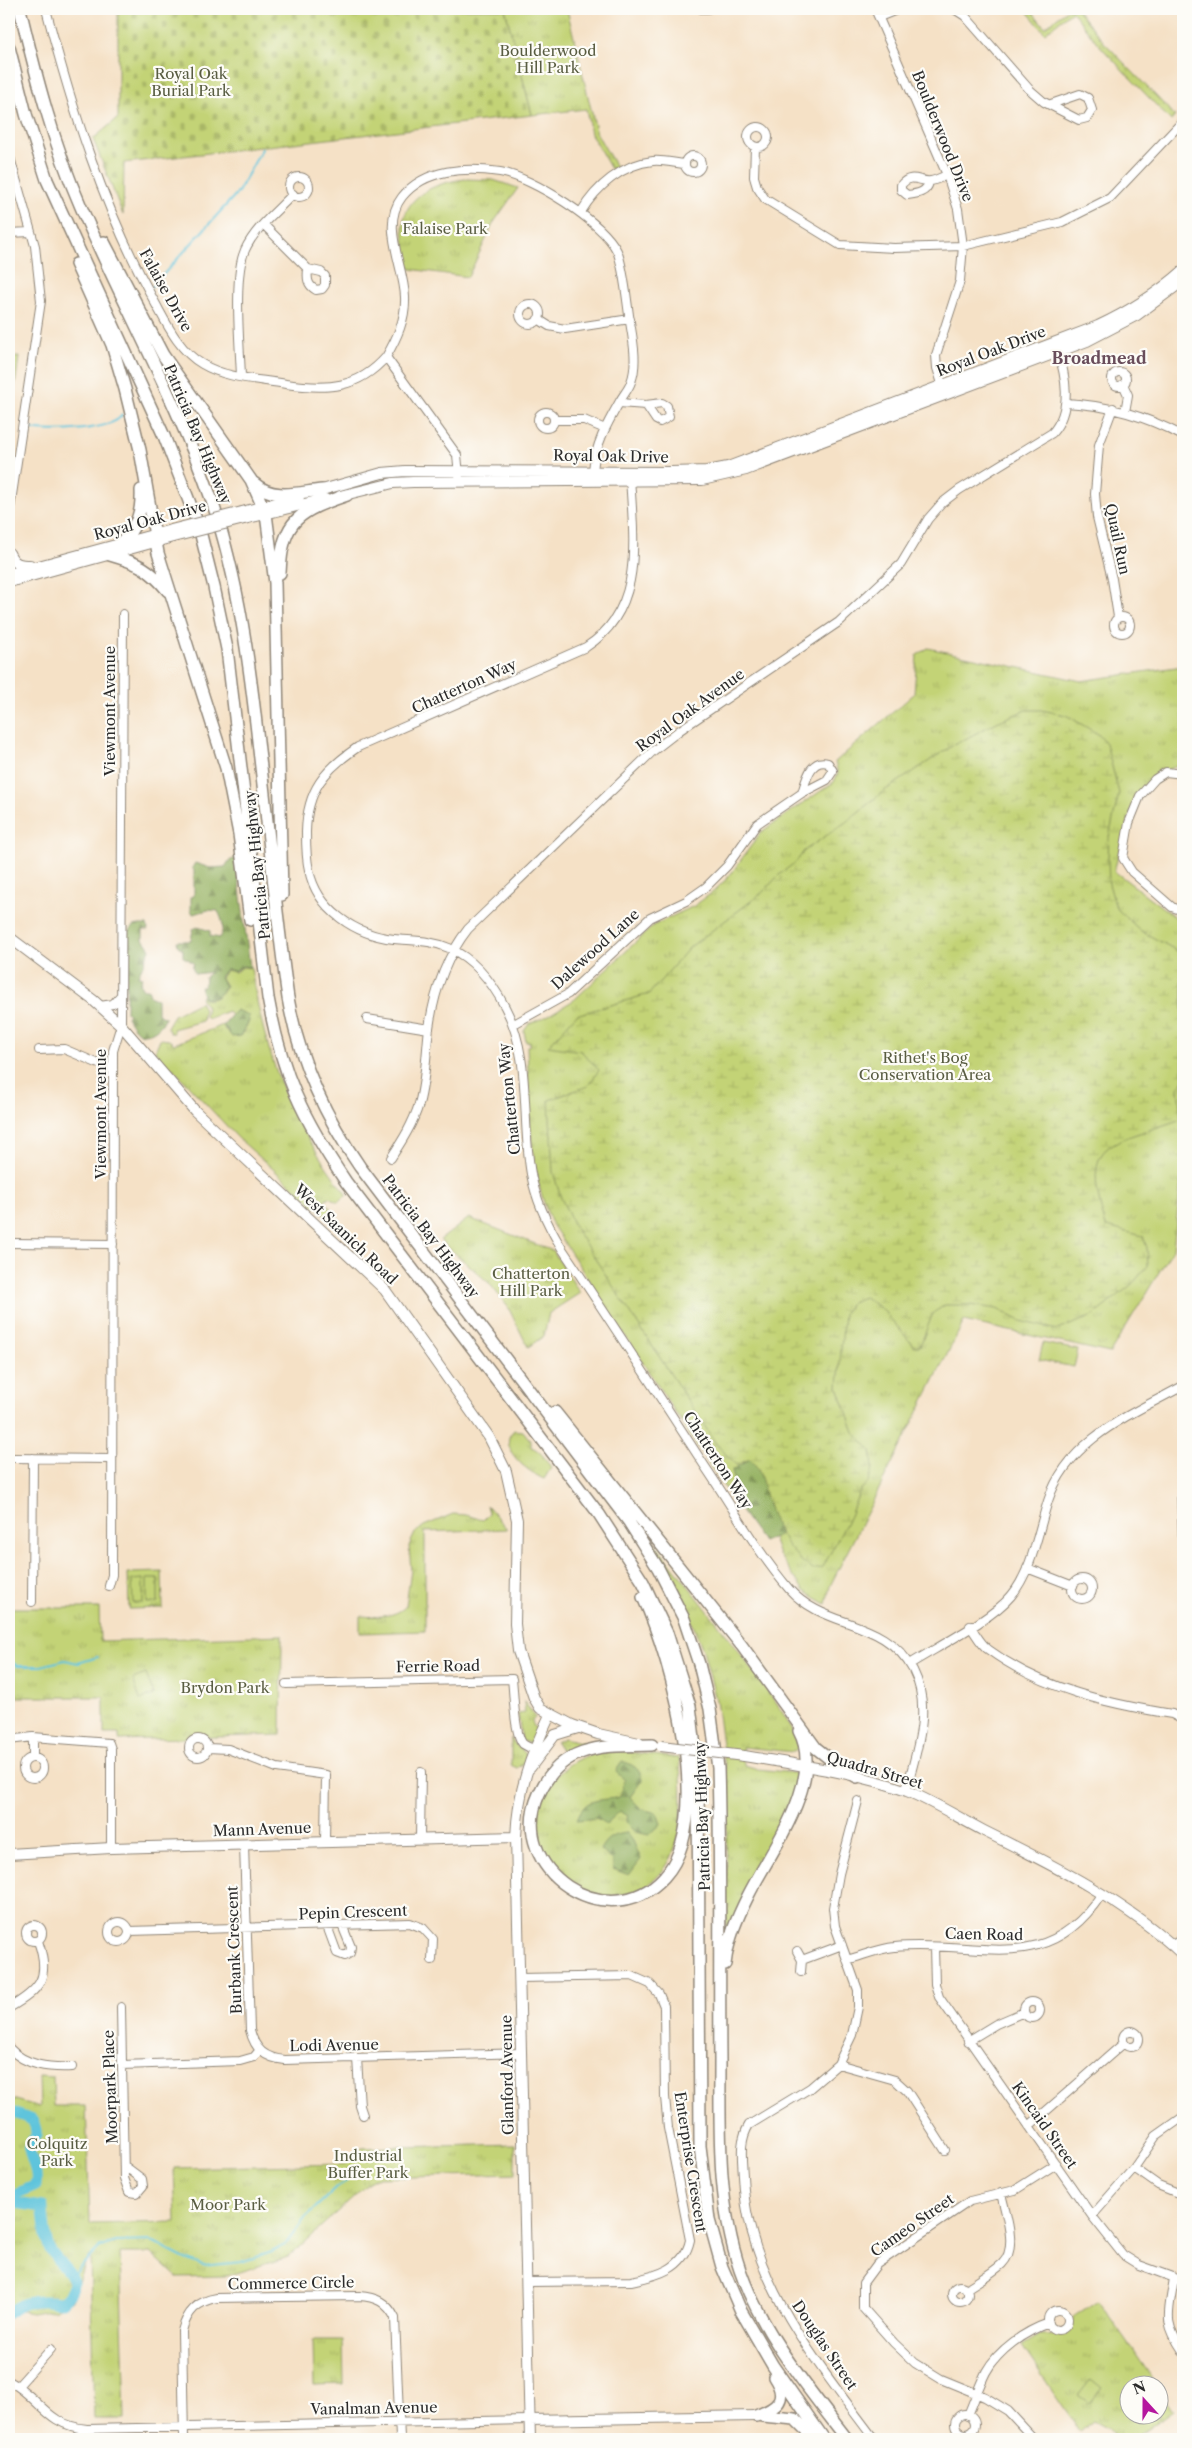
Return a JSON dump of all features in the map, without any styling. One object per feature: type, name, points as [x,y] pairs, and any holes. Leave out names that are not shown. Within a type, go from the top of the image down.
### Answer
[{"type":"highway","name":"Patricia Bay Highway","points":[[20,9],[54,137],[80,206],[183,428],[212,503],[220,530],[238,602],[250,672],[288,998],[301,1054],[318,1097],[330,1122],[360,1167],[645,1546],[673,1595],[699,1664],[710,1709],[718,1768],[720,2153],[727,2224],[749,2292],[787,2359],[847,2439]]},
{"type":"highway","name":"Patricia Bay Highway","points":[[9,47],[26,114],[47,180],[164,436],[199,527],[227,649],[268,998],[284,1069],[301,1109],[325,1152],[346,1182],[599,1514],[632,1563],[658,1610],[676,1658],[691,1715],[698,1772],[700,2146],[710,2228],[722,2267],[740,2311],[773,2366],[824,2439]]},
{"type":"highway","points":[[54,137],[65,150],[90,211],[149,330],[168,361],[251,480],[264,510],[274,575],[279,672]]},
{"type":"highway","points":[[47,180],[55,216],[112,345],[125,389],[140,450],[155,538],[209,710],[234,803],[259,979],[272,1047],[290,1095],[301,1109]]},
{"type":"highway","points":[[120,543],[137,524],[140,514],[140,480],[135,432]]},
{"type":"highway","points":[[251,480],[262,489],[279,495],[322,490]]},
{"type":"highway","points":[[288,998],[282,885],[279,672],[281,553],[284,540],[292,524],[306,510],[347,495]]},
{"type":"highway","points":[[110,555],[138,564],[154,574],[173,599]]},
{"type":"highway","points":[[454,1291],[468,1302],[742,1646],[816,1748],[840,1767],[857,1777]]},
{"type":"highway","points":[[599,1514],[608,1535],[631,1572],[662,1644],[673,1682],[685,1757],[688,1806],[681,1849],[672,1867],[663,1878],[640,1893],[628,1898],[604,1900],[572,1890],[554,1877],[545,1866],[536,1846],[533,1811],[542,1786],[560,1765],[588,1749],[601,1746],[656,1746]]},
{"type":"highway","points":[[720,2153],[725,2099],[727,1951],[738,1915],[799,1797],[807,1766],[802,1736],[783,1702]]},
{"type":"highway","points":[[710,2228],[714,2258],[728,2297],[753,2344],[780,2386],[781,2395],[779,2402],[772,2409],[756,2416]]},
{"type":"highway","points":[[756,2416],[795,2419],[815,2439]]},
{"type":"main road","name":"Royal Oak Drive","points":[[1056,347],[1125,313],[1152,296],[1183,271]]},
{"type":"main road","name":"Royal Oak Drive","points":[[9,574],[120,543],[155,538],[264,510],[347,495],[393,483],[459,483],[630,477],[707,471],[728,467],[944,390],[1056,347],[1116,327],[1159,300],[1183,281]]},
{"type":"main road","name":"Royal Oak Drive","points":[[264,510],[322,490],[382,473],[459,470],[593,471],[630,477]]},
{"type":"main road","name":"Royal Oak Drive","points":[[9,582],[110,555],[155,538]]},
{"type":"main road","points":[[9,553],[14,562],[20,565],[44,564]]},
{"type":"main road","name":"West Saanich Road","points":[[9,937],[100,1006],[121,1026],[195,1111],[380,1284],[489,1437],[506,1471],[517,1520],[516,1624],[518,1651],[534,1698],[540,1708],[550,1715]]},
{"type":"main road","name":"Quadra Street","points":[[550,1715],[579,1728],[656,1746],[744,1756],[807,1766],[857,1777],[906,1791],[1022,1849],[1101,1895],[1174,1946],[1183,1955]]},
{"type":"main road","name":"Glanford Avenue","points":[[530,2439],[516,1837],[519,1798],[525,1774],[550,1715]]},
{"type":"main road","points":[[525,1774],[555,1735],[579,1728]]},
{"type":"main road","name":"Mann Avenue","points":[[9,1854],[111,1848],[516,1837]]},
{"type":"main road","name":"Vanalman Avenue","points":[[529,2420],[756,2416]]},
{"type":"street","name":"Falaise Drive","points":[[46,9],[77,120],[108,203],[145,283],[171,332],[190,355],[202,364],[223,373],[314,388],[346,384],[376,369],[386,357],[398,336],[404,317],[405,296],[394,240],[394,217],[402,198],[421,181],[444,172],[472,168],[504,172],[522,179],[581,212],[602,230],[617,252],[635,351],[632,381],[596,449],[593,471]]},
{"type":"street","points":[[701,9],[708,9]]},
{"type":"street","name":"Boulderwood Drive","points":[[875,9],[956,197],[963,246],[960,281],[936,355],[937,368],[944,390]]},
{"type":"street","points":[[879,17],[898,9]]},
{"type":"street","points":[[954,9],[968,20],[1029,89],[1044,102],[1079,120],[1087,118],[1092,110],[1088,98],[1080,94],[1051,104]]},
{"type":"street","points":[[755,147],[754,177],[757,187],[765,199],[840,245],[894,248],[963,246],[1062,222],[1110,198],[1183,121]]},
{"type":"street","points":[[9,154],[35,246],[41,301],[9,514]]},
{"type":"street","points":[[581,212],[598,188],[620,173],[653,161],[684,164]]},
{"type":"street","points":[[929,182],[947,175]]},
{"type":"street","points":[[241,377],[239,287],[244,251],[253,236],[293,194]]},
{"type":"street","points":[[264,225],[308,269]]},
{"type":"street","points":[[9,234],[31,232]]},
{"type":"street","points":[[538,319],[549,326],[565,329],[630,319]]},
{"type":"street","name":"Royal Oak Avenue","points":[[391,1158],[408,1132],[419,1105],[425,1076],[433,1002],[454,950],[478,918],[640,763],[680,730],[816,639],[854,610],[901,564],[928,519],[942,503],[959,490],[1047,437],[1060,422],[1066,403],[1062,362],[1056,347]]},
{"type":"street","points":[[386,357],[457,455],[459,483]]},
{"type":"street","points":[[1124,384],[1128,395],[1126,412]]},
{"type":"street","points":[[619,403],[646,405]]},
{"type":"street","points":[[1066,403],[1096,404],[1113,408],[1164,426],[1183,436]]},
{"type":"street","name":"Quail Run","points":[[1113,408],[1099,445],[1095,494],[1097,517],[1112,580],[1118,617]]},
{"type":"street","points":[[554,420],[584,420],[605,429]]},
{"type":"street","name":"Chatterton Way","points":[[630,477],[632,544],[629,590],[622,609],[605,632],[586,647],[358,748],[337,761],[323,776],[312,795],[307,816],[309,872],[320,895],[334,913],[361,932],[393,939],[422,940],[454,950],[461,954],[484,976],[505,1006],[514,1024],[522,1068],[531,1175],[542,1212],[561,1246],[737,1514],[791,1591],[810,1606],[824,1613],[883,1636],[893,1644],[910,1664],[919,1684],[923,1709],[918,1742],[906,1791]]},
{"type":"street","name":"Viewmont Avenue","points":[[108,1586],[112,1575],[113,1044],[121,1026],[124,614]]},
{"type":"street","name":"Dalewood Lane","points":[[514,1024],[568,994],[650,918],[686,901],[706,887],[727,866],[757,824],[802,793],[827,780],[831,775],[832,767],[828,763],[818,762],[813,766],[802,793]]},
{"type":"street","points":[[1183,774],[1166,772],[1147,787],[1132,812],[1122,850],[1123,858],[1132,872],[1172,907],[1183,911]]},
{"type":"street","points":[[100,1006],[113,1004],[121,995]]},
{"type":"street","points":[[367,1019],[429,1030]]},
{"type":"street","points":[[39,1050],[64,1048],[113,1070]]},
{"type":"street","points":[[9,1243],[113,1244]]},
{"type":"street","points":[[910,1664],[1005,1603],[1016,1589],[1026,1568],[1051,1493],[1058,1478],[1072,1457],[1098,1434],[1181,1387],[1183,1397]]},
{"type":"street","points":[[9,1458],[112,1459]]},
{"type":"street","points":[[32,1602],[33,1458]]},
{"type":"street","points":[[1183,1484],[1181,1493],[1183,1543]]},
{"type":"street","points":[[1026,1568],[1073,1586]]},
{"type":"street","points":[[970,1626],[988,1650],[1035,1677],[1087,1697],[1172,1714],[1183,1720]]},
{"type":"street","name":"Ferrie Road","points":[[286,1684],[512,1679],[516,1715],[515,1729],[522,1743],[534,1749]]},
{"type":"street","points":[[33,1737],[33,1758]]},
{"type":"street","points":[[9,1740],[33,1737],[109,1743],[111,1749],[111,1848]]},
{"type":"street","points":[[208,1748],[228,1749],[277,1768],[326,1775],[325,1842]]},
{"type":"street","points":[[420,1772],[420,1839]]},
{"type":"street","points":[[858,1800],[839,1874],[833,1908],[835,1926],[858,1990],[858,2006],[852,2035],[838,2064],[896,2080],[907,2091],[945,2150]]},
{"type":"street","name":"Burbank Crescent","points":[[244,1845],[250,2030],[252,2040],[260,2051]]},
{"type":"street","name":"Caen Road","points":[[847,1960],[894,1947],[934,1946],[1003,1951],[1032,1948],[1048,1942],[1076,1924],[1090,1912],[1101,1895]]},
{"type":"street","name":"Pepin Crescent","points":[[129,1931],[417,1924],[433,1939],[432,1960]]},
{"type":"street","points":[[326,1926],[337,1953],[345,1956],[350,1953],[351,1947],[342,1925]]},
{"type":"street","points":[[1174,1946],[1183,1937]]},
{"type":"street","points":[[9,2008],[36,1990],[42,1979],[41,1950],[38,1941]]},
{"type":"street","points":[[802,1960],[842,1946]]},
{"type":"street","name":"Kincaid Street","points":[[934,1946],[935,1984],[939,1997],[1092,2216],[1123,2256],[1138,2265],[1183,2282]]},
{"type":"street","points":[[797,1951],[802,1960],[801,1972]]},
{"type":"street","name":"Enterprise Crescent","points":[[520,1978],[632,1976],[645,1980],[659,1994],[664,2014],[665,2097],[668,2128],[690,2240],[686,2255],[676,2265],[641,2279],[631,2281],[527,2282]]},
{"type":"street","name":"Moorpark Place","points":[[122,2007],[126,2167]]},
{"type":"street","points":[[968,2041],[996,2024],[1024,2012]]},
{"type":"street","points":[[1029,2126],[1124,2043]]},
{"type":"street","points":[[9,2048],[24,2060],[45,2067],[72,2067]]},
{"type":"street","points":[[122,2065],[240,2062],[254,2057],[260,2051]]},
{"type":"street","name":"Lodi Avenue","points":[[260,2051],[273,2059],[285,2060],[521,2053]]},
{"type":"street","points":[[357,2058],[360,2106],[363,2115]]},
{"type":"street","name":"Douglas Street","points":[[838,2064],[810,2088],[749,2124],[742,2146],[743,2194],[749,2225],[774,2294],[804,2345],[874,2439]]},
{"type":"street","points":[[1092,2216],[1134,2168],[1156,2136],[1183,2117]]},
{"type":"street","name":"Cameo Street","points":[[1034,2439],[1008,2411],[928,2371],[886,2336],[863,2308],[863,2283],[877,2264],[970,2201],[1015,2190],[1056,2164]]},
{"type":"street","points":[[1134,2168],[1158,2185],[1183,2195]]},
{"type":"street","points":[[966,2289],[1001,2265],[1008,2254],[1010,2239],[1001,2193]]},
{"type":"street","points":[[1174,2278],[1168,2322],[1172,2334],[1183,2351]]},
{"type":"street","name":"Commerce Circle","points":[[184,2439],[182,2342],[184,2322],[194,2307],[209,2299],[217,2298],[369,2296],[384,2303],[395,2318],[397,2327],[400,2439]]},
{"type":"street","points":[[968,2415],[986,2372],[993,2362],[1015,2342],[1038,2327],[1049,2323]]},
{"type":"street","points":[[18,2386],[51,2349]]},
{"type":"street","name":"Vanalman Avenue","points":[[9,2381],[18,2386],[50,2416],[62,2423],[79,2428],[529,2420]]},
{"type":"street","points":[[78,2439],[79,2428]]},
{"type":"green space","name":"Royal Oak Burial Park","points":[[118,9],[505,9],[532,115],[124,163],[123,215],[93,139],[118,118]]},
{"type":"green space","name":"Boulderwood Hill Park","points":[[505,9],[567,9],[597,134],[616,167],[611,169],[591,134],[586,109],[532,115]]},
{"type":"green space","points":[[1025,9],[1030,9],[1045,27],[1068,9],[1077,9],[1103,41],[1175,116],[1171,121],[1099,45],[1072,11],[1045,33]]},
{"type":"green space","name":"Falaise Park","points":[[466,179],[493,180],[518,188],[494,222],[468,277],[410,269],[404,242],[403,226],[405,215],[410,206],[416,198],[434,187]]},
{"type":"green space","points":[[19,357],[15,386],[9,402],[9,358]]},
{"type":"green space","name":"Rithet's Bog Conservation Area","points":[[928,648],[1081,681],[1183,666],[1183,763],[1153,776],[1136,794],[1114,871],[1183,923],[1183,1165],[1173,1249],[1110,1353],[964,1321],[830,1586],[826,1604],[804,1591],[779,1555],[763,1511],[731,1489],[728,1493],[552,1224],[544,1202],[534,1159],[531,1136],[527,1046],[530,1045],[530,1042],[526,1042],[524,1031],[529,1024],[574,1000],[654,925],[694,906],[713,892],[730,875],[761,832],[834,782],[838,773],[835,762],[914,694],[917,655]]},
{"type":"green space","name":"Rithet's Bog Conservation Area","points":[[1026,710],[1041,710],[1066,715],[1098,734],[1106,743],[1119,793],[1109,837],[1108,858],[1109,884],[1116,908],[1141,931],[1183,954],[1183,1081],[1178,1087],[1181,1119],[1135,1134],[1106,1149],[1099,1160],[1096,1176],[1106,1227],[1143,1236],[1147,1248],[1148,1266],[1131,1285],[1093,1316],[1057,1330],[1021,1321],[997,1309],[970,1305],[945,1305],[933,1313],[920,1346],[914,1346],[882,1309],[864,1297],[852,1302],[844,1313],[838,1387],[854,1432],[871,1450],[873,1468],[868,1483],[860,1490],[850,1516],[823,1567],[813,1570],[790,1548],[774,1522],[757,1468],[750,1459],[736,1465],[717,1445],[575,1228],[561,1198],[553,1172],[549,1100],[588,1086],[599,1070],[581,1051],[548,1046],[576,1015],[649,994],[690,947],[762,893],[779,875],[797,861],[804,851],[846,822],[884,791],[952,746],[997,722]]},
{"type":"green space","points":[[236,858],[250,967],[243,966],[234,971],[226,969],[220,977],[225,986],[221,992],[212,998],[204,998],[200,987],[204,987],[205,977],[211,972],[195,974],[192,967],[194,964],[183,957],[183,949],[178,946],[177,941],[191,941],[193,929],[198,927],[210,931],[210,936],[219,938],[223,924],[218,911],[208,910],[193,914],[191,910],[191,897],[194,896],[194,870],[192,868],[195,863],[210,868],[225,867],[229,861]]},
{"type":"green space","points":[[147,925],[148,930],[143,930],[143,939],[150,949],[138,976],[142,977],[140,984],[143,989],[148,989],[151,997],[157,999],[157,1010],[160,1016],[165,1017],[162,1024],[156,1030],[144,1034],[134,1028],[127,1017],[129,1014],[126,1012],[127,935],[133,926]]},
{"type":"green space","points":[[243,967],[251,968],[264,1032],[283,1089],[310,1141],[347,1195],[338,1202],[329,1197],[324,1200],[338,1218],[335,1224],[238,1138],[172,1068],[166,1066],[155,1051],[160,1039],[169,1040],[174,1044],[223,1025],[225,1030],[240,1036],[247,1025],[236,1010],[232,1016],[228,1011],[207,1019],[205,1017],[207,1007],[200,998],[203,995],[204,999],[217,997],[226,986],[221,978],[226,970],[235,972]]},
{"type":"green space","points":[[200,1002],[204,1009],[202,1021],[173,1029],[174,1033],[170,1033],[167,1027],[174,1015]]},
{"type":"green space","points":[[236,1010],[248,1015],[249,1021],[240,1036],[232,1037],[223,1025]]},
{"type":"green space","name":"Chatterton Hill Park","points":[[469,1218],[553,1251],[580,1293],[549,1313],[544,1336],[528,1347],[508,1307],[489,1283],[440,1240]]},
{"type":"green space","points":[[1043,1343],[1078,1350],[1074,1367],[1039,1360]]},
{"type":"green space","points":[[514,1430],[523,1431],[531,1441],[531,1447],[540,1453],[551,1468],[544,1479],[530,1471],[516,1459],[511,1451],[509,1437]]},
{"type":"green space","points":[[750,1459],[759,1468],[767,1501],[781,1534],[763,1542],[728,1493],[731,1489],[736,1489],[732,1470]]},
{"type":"green space","points":[[487,1505],[507,1529],[425,1532],[425,1631],[360,1633],[360,1616],[390,1615],[406,1606],[411,1570],[409,1546],[415,1533],[424,1526],[453,1514],[466,1515],[483,1520],[489,1514]]},
{"type":"green space","points":[[652,1540],[760,1679],[794,1733],[799,1748],[794,1752],[742,1747],[744,1765],[758,1769],[794,1773],[796,1786],[790,1807],[726,1937],[727,1781],[716,1700],[703,1650],[685,1605],[649,1541]]},
{"type":"green space","points":[[162,1572],[163,1608],[129,1609],[128,1573]]},
{"type":"green space","points":[[143,1579],[143,1603],[133,1603],[132,1580]]},
{"type":"green space","points":[[147,1579],[158,1579],[158,1602],[147,1603]]},
{"type":"green space","name":"Brydon Park","points":[[9,1608],[99,1608],[100,1641],[282,1635],[281,1735],[119,1740],[119,1734],[104,1734],[104,1697],[9,1697]]},
{"type":"green space","points":[[146,1674],[154,1695],[140,1700],[133,1679]]},
{"type":"green space","points":[[524,1701],[535,1718],[532,1721],[534,1727],[538,1729],[534,1741],[529,1743],[522,1741],[518,1714],[525,1713]]},
{"type":"green space","points":[[511,1738],[526,1754],[524,1763],[517,1768],[511,1765]]},
{"type":"green space","points":[[564,1738],[593,1745],[563,1753],[556,1742]]},
{"type":"green space","points":[[620,1751],[679,1758],[682,1798],[681,1818],[678,1838],[672,1856],[662,1872],[648,1884],[629,1893],[608,1896],[594,1894],[572,1886],[548,1862],[540,1846],[537,1821],[540,1804],[547,1789],[554,1779],[570,1764],[587,1756]]},
{"type":"green space","points":[[622,1761],[635,1768],[640,1773],[642,1780],[630,1797],[641,1809],[657,1813],[661,1824],[649,1835],[636,1832],[626,1822],[628,1816],[620,1811],[606,1824],[596,1818],[577,1820],[580,1812],[588,1803],[620,1797],[625,1780],[616,1772]]},
{"type":"green space","points":[[627,1833],[641,1859],[629,1875],[613,1869],[613,1860],[600,1850],[611,1837]]},
{"type":"green space","points":[[39,2076],[53,2077],[54,2106],[86,2106],[90,2224],[176,2222],[174,2168],[345,2164],[362,2148],[515,2144],[515,2174],[374,2178],[288,2257],[226,2276],[177,2277],[151,2253],[120,2253],[125,2419],[94,2419],[90,2255],[85,2261],[72,2300],[56,2309],[32,2313],[17,2310],[9,2319],[9,2098],[40,2107]]},
{"type":"green space","points":[[1098,2300],[1151,2376],[1120,2376],[1120,2426],[1151,2426],[1133,2439],[1116,2439],[1108,2429],[1093,2421],[1080,2431],[1022,2346],[1040,2335],[1064,2334],[1071,2327],[1073,2317]]},
{"type":"green space","points":[[313,2340],[343,2340],[344,2384],[314,2385]]},
{"type":"green space","points":[[1091,2379],[1102,2388],[1089,2404],[1078,2396]]},
{"type":"green space","points":[[1170,2404],[1174,2410],[1170,2413]]},
{"type":"waterway","points":[[152,287],[238,192],[262,149]]},
{"type":"waterway","points":[[32,429],[65,431],[94,428],[116,420],[122,415]]},
{"type":"waterway","points":[[9,1659],[17,1666],[41,1666],[65,1660],[78,1663],[98,1657]]},
{"type":"waterway","points":[[9,2111],[32,2120],[36,2132],[36,2136],[29,2145],[35,2170],[36,2185],[16,2194],[15,2203],[43,2207],[49,2248],[69,2274],[73,2287],[70,2294],[62,2302],[40,2301],[27,2303],[9,2313]]},
{"type":"waterway","points":[[71,2276],[99,2248],[116,2242],[150,2241],[203,2266],[241,2262],[274,2251],[285,2245],[306,2217],[337,2187],[347,2181]]},
{"type":"district","name":"Broadmead","points":[[1099,358]]},
{"type":"park label","name":"Colquitz Park","points":[[57,2152]]},
{"type":"park label","name":"Industrial Buffer Park","points":[[368,2164]]},
{"type":"park label","name":"Moor Park","points":[[228,2204]]}]
